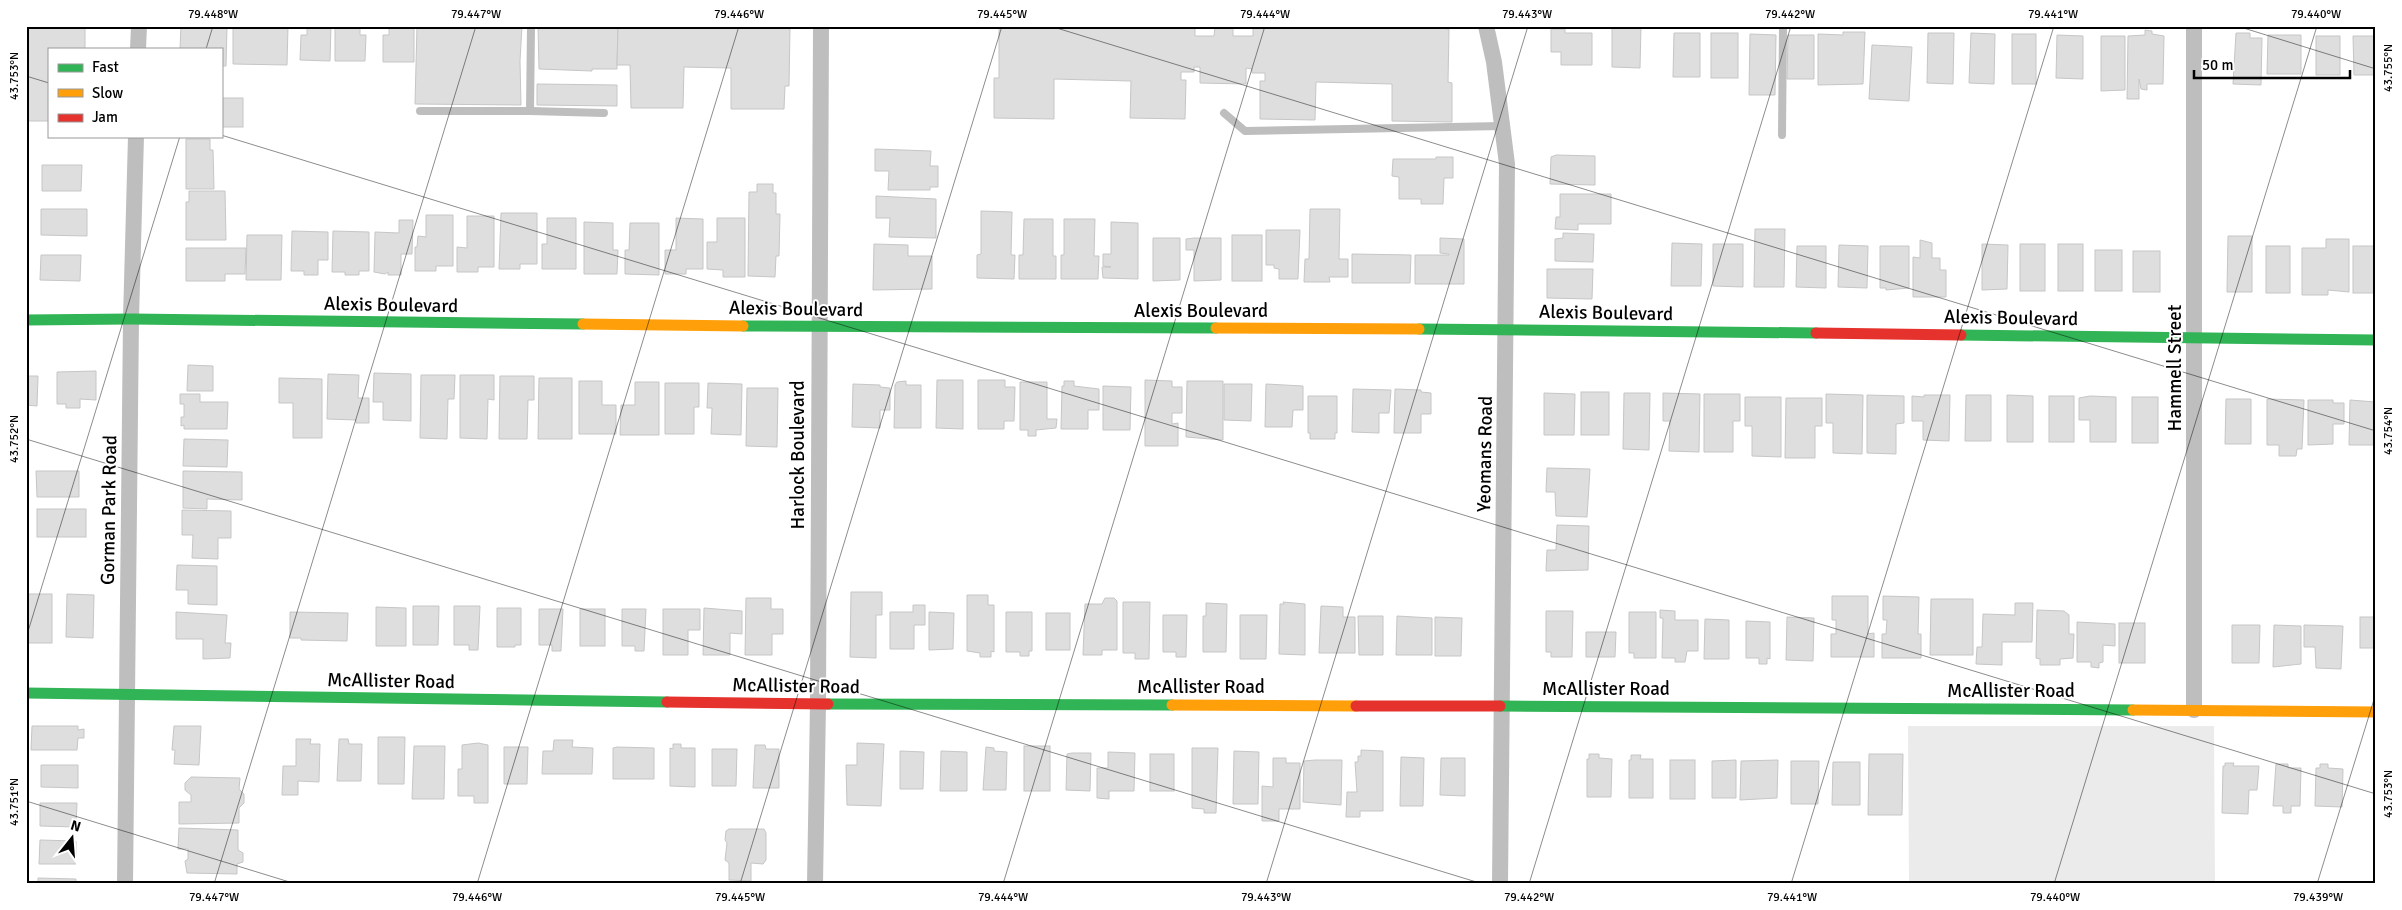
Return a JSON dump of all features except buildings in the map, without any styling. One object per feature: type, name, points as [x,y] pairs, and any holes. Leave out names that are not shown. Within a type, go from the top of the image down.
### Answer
[{"type":"street","points":[[138,26],[138,48]]},
{"type":"street","name":"Harlock Boulevard","points":[[814,884],[818,704],[818,328],[821,26]]},
{"type":"street","name":"Yeomans Road","points":[[1486,26],[1494,62],[1507,164],[1507,329],[1500,884]]},
{"type":"street","name":"Hammell Street","points":[[2194,26],[2194,710]]},
{"type":"street","name":"Gorman Park Road","points":[[125,884],[131,319],[136,138]]},
{"type":"street","name":"Alexis Boulevard","points":[[26,320],[131,319],[818,328],[1507,329],[2376,340]]},
{"type":"street","name":"McAllister Road","points":[[26,693],[818,704],[1502,706],[2376,712]]},
{"type":"lane","points":[[530,112],[531,26]]},
{"type":"lane","points":[[1782,135],[1783,26]]},
{"type":"lane","points":[[420,111],[604,113]]},
{"type":"lane","points":[[1224,113],[1245,131],[1502,126]]},
{"type":"shaded area","points":[[1908,726],[2214,726],[2215,884],[1909,884]]},
{"type":"traffic: fast","points":[[26,320],[131,319],[583,324]]},
{"type":"traffic: fast","points":[[743,326],[1216,328]]},
{"type":"traffic: fast","points":[[1419,329],[1816,333]]},
{"type":"traffic: fast","points":[[1961,335],[2376,340]]},
{"type":"traffic: fast","points":[[26,693],[667,702]]},
{"type":"traffic: fast","points":[[828,704],[1172,705]]},
{"type":"traffic: fast","points":[[1500,706],[2133,710]]},
{"type":"traffic: slow","points":[[583,324],[743,326]]},
{"type":"traffic: slow","points":[[1216,328],[1419,329]]},
{"type":"traffic: slow","points":[[1172,705],[1356,706]]},
{"type":"traffic: slow","points":[[2133,710],[2376,712]]},
{"type":"traffic: jam","points":[[1816,333],[1961,335]]},
{"type":"traffic: jam","points":[[667,702],[828,704]]},
{"type":"traffic: jam","points":[[1356,706],[1500,706]]}]
